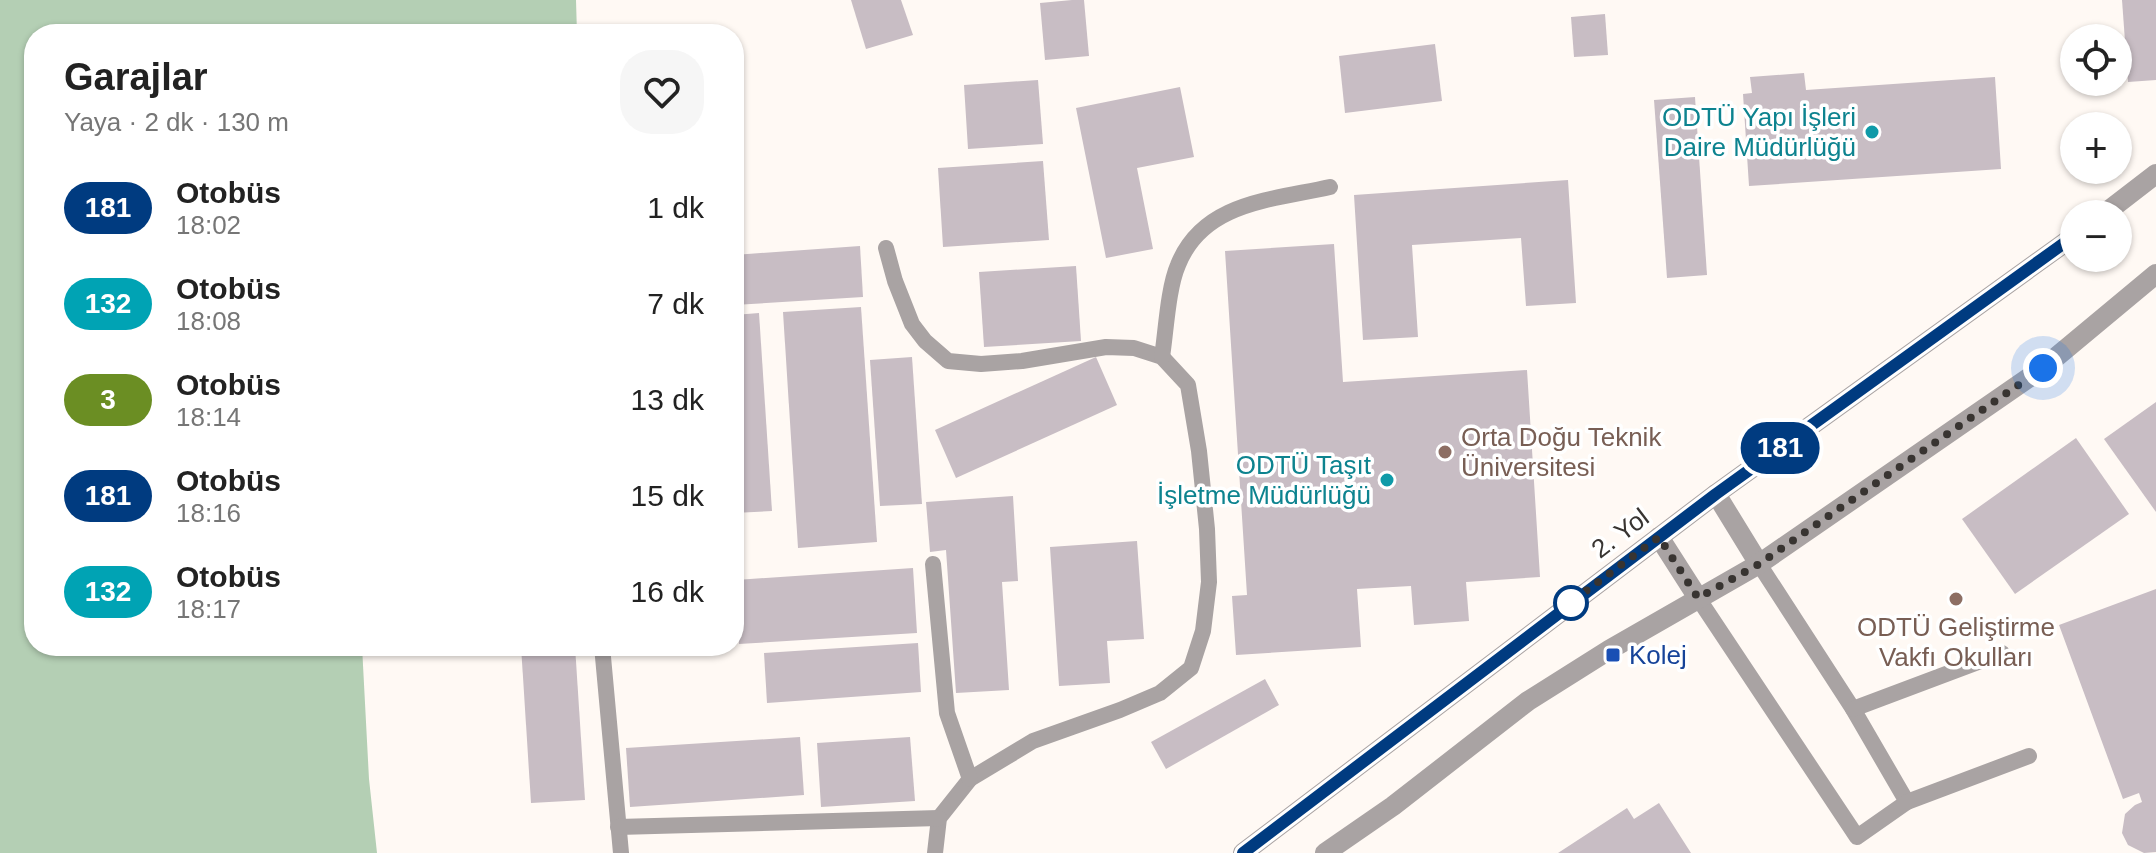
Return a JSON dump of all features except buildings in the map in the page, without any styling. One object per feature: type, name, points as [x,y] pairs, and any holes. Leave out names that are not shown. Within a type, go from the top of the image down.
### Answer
[{"type":"street","points":[[2122,200],[2156,174]]},
{"type":"street","name":"2. Yol","points":[[1243,853],[1716,494],[2060,246]]},
{"type":"street","points":[[1325,853],[1393,806],[1528,701],[1759,564],[2043,368],[2156,274]]},
{"type":"street","points":[[1716,494],[1759,564]]},
{"type":"street","points":[[1659,537],[1698,598]]},
{"type":"lane","points":[[1162,357],[1176,268],[1198,233],[1230,210],[1330,187]]},
{"type":"lane","points":[[886,248],[912,324],[925,341],[948,361],[981,364],[1022,361],[1106,347],[1134,348],[1162,357],[1188,385],[1207,529],[1209,582],[1203,631],[1191,668],[1160,693],[1033,741],[970,779],[939,818],[935,853]]},
{"type":"lane","points":[[933,564],[947,713],[970,779]]},
{"type":"lane","points":[[1759,564],[1853,709],[1907,802]]},
{"type":"lane","points":[[1698,598],[1857,837],[1907,802],[2029,756]]},
{"type":"lane","points":[[1853,709],[2002,653]]},
{"type":"lane","points":[[603,656],[621,853]]},
{"type":"lane","points":[[618,827],[939,818]]},
{"type":"green space","points":[[0,0],[576,0],[577,24],[24,24],[24,656],[363,656],[369,779],[377,853],[0,853]]},
{"type":"bus line","name":"181","points":[[1243,853],[1716,494],[2060,246]]},
{"type":"place","name":"ODTÜ Yapı İşleri Daire Müdürlüğü","points":[[1872,132]]},
{"type":"place","name":"Orta Doğu Teknik Üniversitesi","points":[[1445,452]]},
{"type":"place","name":"ODTÜ Taşıt İşletme Müdürlüğü","points":[[1387,480]]},
{"type":"place","name":"ODTÜ Geliştirme Vakfı Okulları","points":[[1956,599]]},
{"type":"place","name":"Kolej","points":[[1613,655]]},
{"type":"route","points":[[1571,603],[1567,605],[1659,537],[1698,598],[1759,564],[2043,368]]}]
